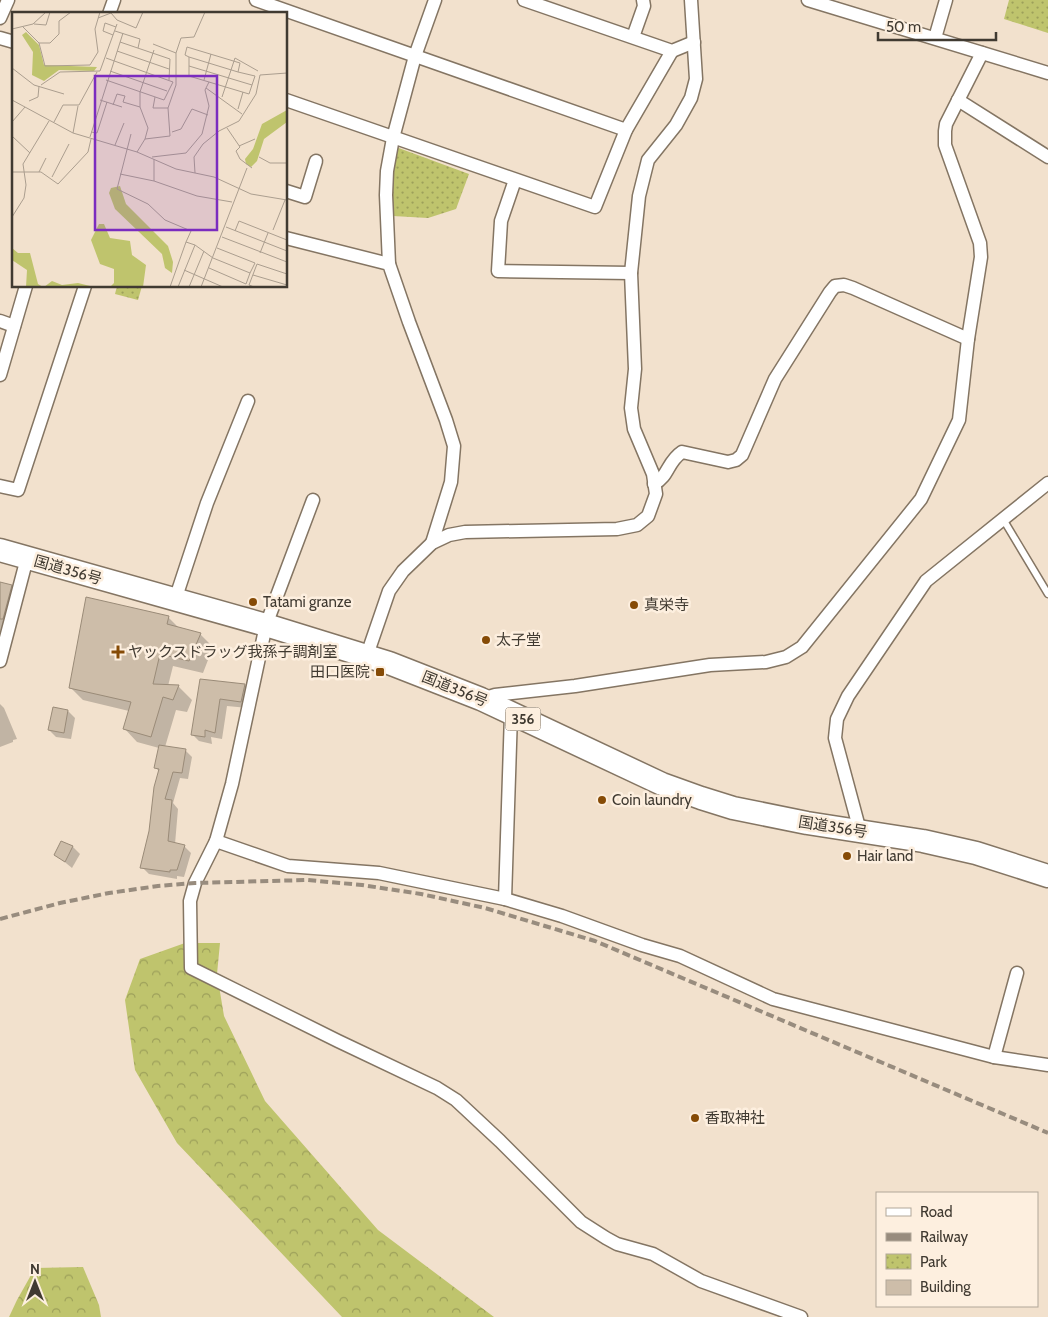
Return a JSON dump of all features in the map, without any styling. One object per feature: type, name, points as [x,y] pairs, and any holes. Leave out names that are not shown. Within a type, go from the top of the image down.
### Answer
[{"type":"highway","name":"国道356号","points":[[0,550],[367,655],[481,699],[662,784],[733,808],[768,816],[922,841],[967,851],[1048,876]]},
{"type":"street","points":[[0,18],[8,0]]},
{"type":"street","points":[[110,12],[114,0]]},
{"type":"street","points":[[256,0],[626,130]]},
{"type":"street","points":[[432,543],[451,482],[454,446],[389,264],[387,171],[393,138],[415,56],[435,0]]},
{"type":"street","points":[[524,0],[672,51]]},
{"type":"street","points":[[633,36],[644,6],[643,0]]},
{"type":"street","points":[[367,655],[388,591],[403,571],[432,543],[449,535],[465,532],[617,529],[637,525],[648,516],[656,494],[652,474],[634,429],[631,408],[635,370],[631,273],[639,196],[648,160],[676,125],[691,98],[696,79],[691,0]]},
{"type":"street","points":[[808,0],[1048,72]]},
{"type":"street","points":[[935,38],[946,0]]},
{"type":"street","points":[[288,101],[596,207],[626,130],[672,51],[694,42]]},
{"type":"street","points":[[481,699],[495,695],[575,686],[710,665],[766,662],[786,657],[802,646],[921,500],[959,420],[968,339],[981,257],[980,243],[945,145],[946,124],[982,53]]},
{"type":"street","points":[[958,100],[1048,157]]},
{"type":"street","points":[[288,192],[305,197],[316,161]]},
{"type":"street","points":[[515,180],[501,221],[498,271],[631,273]]},
{"type":"street","points":[[288,239],[389,264]]},
{"type":"street","points":[[654,484],[662,480],[674,457],[682,452],[728,462],[736,460],[742,455],[775,379],[830,292],[836,286],[844,285],[853,288],[968,339]]},
{"type":"street","points":[[0,374],[25,288]]},
{"type":"street","points":[[0,486],[18,490],[85,288]]},
{"type":"street","points":[[0,321],[14,326]]},
{"type":"street","points":[[175,600],[207,503],[248,401]]},
{"type":"street","points":[[860,831],[835,738],[837,719],[848,696],[926,581],[1048,483]]},
{"type":"street","points":[[312,500],[266,625],[232,784],[216,841],[195,883],[190,901],[191,968],[437,1088],[456,1100],[582,1222],[606,1238],[617,1244],[653,1254],[701,1281],[801,1317]]},
{"type":"street","points":[[0,661],[27,558]]},
{"type":"street","points":[[505,900],[511,714]]},
{"type":"street","points":[[216,841],[288,866],[379,873],[505,900],[562,916],[642,945],[680,956],[773,999],[994,1057],[1048,1066]]},
{"type":"street","points":[[994,1057],[1017,974]]},
{"type":"lane","points":[[1003,519],[1048,594]]},
{"type":"green space","points":[[1009,0],[1048,0],[1048,33],[1004,19]]},
{"type":"green space","points":[[396,147],[469,174],[456,209],[428,218],[393,216],[392,172]]},
{"type":"green space","points":[[116,288],[141,288],[138,300],[115,294]]},
{"type":"green space","points":[[185,943],[220,943],[217,974],[224,1016],[265,1101],[378,1230],[494,1317],[342,1317],[177,1143],[135,1070],[125,1000],[140,959]]},
{"type":"green space","points":[[83,1267],[99,1305],[101,1317],[9,1317],[35,1268]]},
{"type":"building","points":[[0,582],[12,585],[3,619],[0,619]]},
{"type":"building","name":"ヤックスドラッグ我孫子調剤室","points":[[86,597],[169,616],[167,624],[201,633],[189,661],[160,654],[153,684],[179,685],[173,700],[163,697],[151,737],[123,729],[131,702],[69,688]]},
{"type":"building","points":[[200,679],[245,684],[241,702],[220,699],[215,733],[205,730],[205,737],[191,735]]},
{"type":"building","points":[[53,707],[68,710],[64,733],[48,730]]},
{"type":"building","points":[[159,745],[186,749],[182,773],[173,772],[165,799],[172,800],[168,841],[185,845],[177,870],[170,870],[170,872],[140,868],[149,831],[154,787],[159,769],[154,768]]},
{"type":"building","points":[[61,841],[73,846],[65,862],[54,855]]},
{"type":"railway","points":[[0,919],[60,903],[109,893],[195,883],[307,880],[362,885],[421,894],[485,908],[595,941],[1048,1133]]},
{"type":"place","name":"Tatami granze","points":[[253,602]]},
{"type":"place","name":"真栄寺","points":[[634,605]]},
{"type":"place","name":"太子堂","points":[[486,640]]},
{"type":"place","name":"ヤックスドラッグ我孫子調剤室","points":[[118,652]]},
{"type":"place","name":"田口医院","points":[[380,672]]},
{"type":"place","name":"Coin laundry","points":[[602,800]]},
{"type":"place","name":"Hair land","points":[[847,856]]},
{"type":"place","name":"香取神社","points":[[695,1118]]}]
